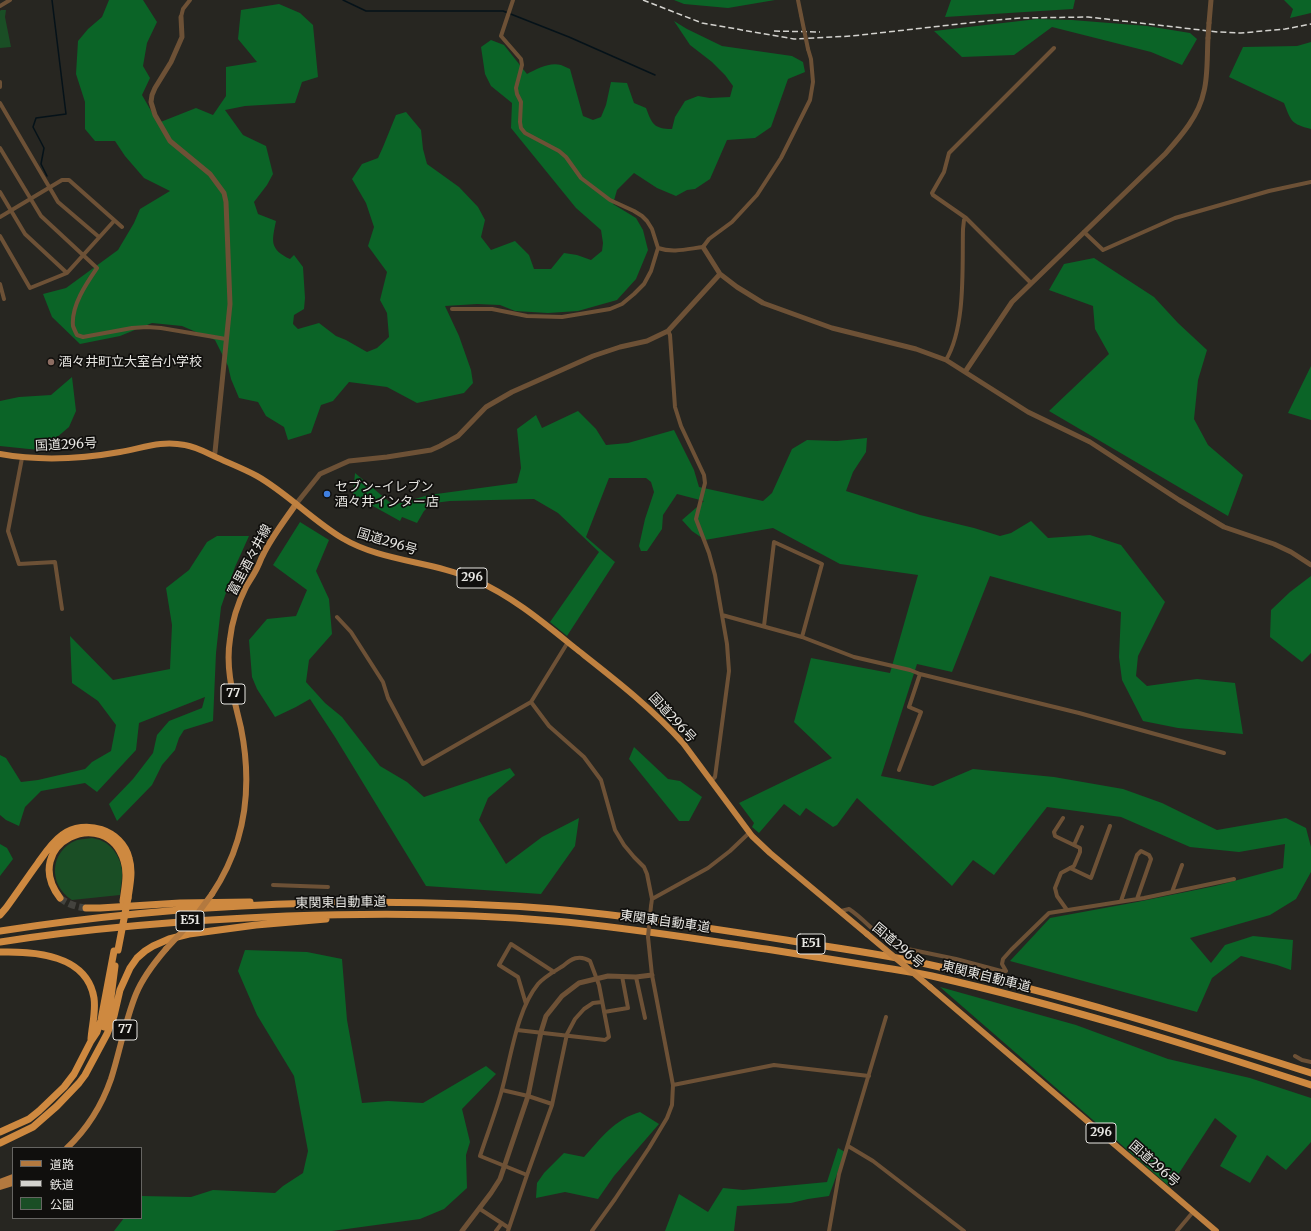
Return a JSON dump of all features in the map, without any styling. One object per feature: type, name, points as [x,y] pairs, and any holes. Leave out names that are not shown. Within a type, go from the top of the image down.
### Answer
[{"type":"highway","name":"国道296号","points":[[0,454],[22,458],[92,456],[122,452],[161,443],[186,445],[196,448],[258,477],[342,538],[356,545],[382,554],[457,573],[475,580],[510,599],[568,642],[641,700],[683,743],[749,833],[770,853],[930,987],[1216,1231]]},
{"type":"highway","points":[[0,915],[53,843],[62,834],[80,828],[90,827],[102,829],[119,840],[129,856],[131,870],[126,899],[102,1020],[97,1032],[91,1041],[80,1065],[64,1086],[29,1119],[0,1132]]},
{"type":"highway","points":[[60,898],[53,886],[50,874],[50,860],[53,853],[61,843],[72,836],[83,833],[94,833],[106,837],[112,841],[122,856],[126,867],[126,899]]},
{"type":"highway","points":[[86,908],[180,903],[249,902],[296,904]]},
{"type":"highway","name":"東関東自動車道","points":[[0,930],[161,912],[296,904],[386,903],[494,906],[641,918],[847,950],[926,964],[988,978],[1141,1020],[1311,1073]]},
{"type":"highway","points":[[0,1143],[33,1127],[69,1094],[85,1075],[111,1026],[120,990],[130,968],[137,958],[153,946],[169,939],[211,930],[380,914]]},
{"type":"highway","name":"東関東自動車道","points":[[0,942],[110,927],[198,920],[321,915],[380,914],[495,917],[554,921],[639,930],[926,975],[987,989],[1094,1018],[1311,1085]]},
{"type":"highway","points":[[100,1046],[102,1032],[109,1013],[116,951]]},
{"type":"highway","points":[[0,952],[28,953],[55,958],[73,965],[79,970],[88,982],[94,998],[91,1041]]},
{"type":"main road","name":"富里酒々井線","points":[[68,1147],[84,1130],[93,1116],[111,1080],[129,1015],[136,995],[148,972],[166,949],[192,921],[222,880],[237,842],[244,818],[247,792],[247,768],[228,670],[229,639],[232,624],[241,597],[263,554],[296,504]]},
{"type":"main road","name":"富里酒々井線","points":[[63,1147],[93,1116]]},
{"type":"main road","points":[[0,1182],[12,1178]]},
{"type":"main road","points":[[0,1188],[12,1183]]},
{"type":"street","points":[[0,6],[10,0]]},
{"type":"street","points":[[190,0],[183,9],[181,17],[182,37],[171,62],[155,88],[151,102],[155,115],[170,141],[210,174],[224,193],[230,304],[214,456]]},
{"type":"street","points":[[452,309],[492,309],[527,316],[562,317],[610,309],[622,304],[644,284],[651,271],[658,248],[652,229],[642,216],[610,200],[581,178],[566,157],[559,151],[525,133],[521,128],[521,102],[516,88],[522,65],[521,59],[500,36],[513,0]]},
{"type":"street","points":[[658,248],[679,251],[703,247],[709,239],[732,222],[757,195],[781,158],[810,100],[813,82],[811,59],[798,0]]},
{"type":"street","points":[[965,372],[1012,302],[1165,154],[1183,133],[1194,117],[1204,91],[1211,0]]},
{"type":"street","points":[[1031,283],[966,218],[932,193],[944,172],[949,153],[1054,48]]},
{"type":"street","points":[[0,82],[0,87]]},
{"type":"street","points":[[0,103],[2,111],[58,202],[99,237]]},
{"type":"street","points":[[0,148],[41,216],[97,268],[81,295],[75,311],[73,327],[77,335],[84,337],[132,328],[147,327],[226,339]]},
{"type":"street","points":[[0,217],[31,200],[62,180],[69,180],[122,227]]},
{"type":"street","points":[[1084,232],[1103,250],[1175,218],[1269,191],[1311,182]]},
{"type":"street","points":[[0,192],[25,234],[67,273]]},
{"type":"street","points":[[946,360],[952,350],[958,327],[963,228],[964,220],[966,218]]},
{"type":"street","points":[[0,236],[30,288],[67,273],[114,221]]},
{"type":"street","points":[[703,247],[720,274],[763,303],[832,328],[916,349],[946,360],[1028,412],[1090,442],[1178,500],[1224,527],[1274,544],[1291,552],[1311,565]]},
{"type":"street","points":[[296,504],[320,474],[349,461],[431,450],[458,436],[486,407],[512,392],[593,356],[620,347],[647,341],[668,331],[720,274]]},
{"type":"street","points":[[0,284],[4,299]]},
{"type":"street","points":[[668,331],[670,335],[675,407],[681,426],[704,475],[705,483],[696,519],[711,560],[729,656],[729,671],[715,777],[711,781]]},
{"type":"street","points":[[22,458],[8,531],[19,564],[54,562],[62,609]]},
{"type":"street","points":[[764,626],[774,542],[822,564],[802,637]]},
{"type":"street","points":[[722,615],[802,637],[854,657],[1079,713],[1224,753]]},
{"type":"street","points":[[337,616],[351,632],[383,682],[388,698],[423,764],[531,702],[568,642]]},
{"type":"street","points":[[899,770],[922,712],[909,707],[920,674]]},
{"type":"street","points":[[531,702],[549,726],[584,757],[601,780],[615,830],[634,858],[644,867],[652,899],[648,937],[652,975],[673,1085],[672,1105],[668,1118],[624,1186],[592,1231]]},
{"type":"street","points":[[1063,818],[1054,832],[1054,836],[1080,848],[1080,852],[1074,866],[1061,873],[1055,888],[1057,896],[1067,910]]},
{"type":"street","points":[[1070,868],[1091,878],[1110,826]]},
{"type":"street","points":[[1074,845],[1082,827]]},
{"type":"street","points":[[652,899],[708,868],[730,851],[749,833]]},
{"type":"street","points":[[1121,901],[1137,855],[1141,851],[1149,855],[1151,859],[1137,899]]},
{"type":"street","points":[[1172,892],[1182,865]]},
{"type":"street","points":[[840,911],[849,909],[898,947],[956,959],[1001,972],[1006,971],[1002,966],[1003,959],[1046,915],[1067,910],[1137,899],[1234,879]]},
{"type":"street","points":[[274,885],[328,887]]},
{"type":"street","points":[[526,1005],[518,977],[499,965],[511,944],[554,972]]},
{"type":"street","points":[[517,1030],[567,1034],[606,1040],[608,1037],[602,1002],[597,978],[590,961],[587,959],[572,958],[539,983],[526,1005],[520,1019],[517,1030],[502,1090],[480,1156],[527,1175]]},
{"type":"street","points":[[462,1231],[480,1209],[497,1184],[528,1096],[541,1032],[546,1016],[562,996],[579,983],[608,976],[636,977],[652,975]]},
{"type":"street","points":[[604,1012],[628,1008],[622,976]]},
{"type":"street","points":[[636,977],[645,1018]]},
{"type":"street","points":[[480,1209],[509,1229],[552,1104],[567,1034],[575,1019],[584,1009],[593,1003],[602,1002]]},
{"type":"street","points":[[828,1231],[839,1174],[886,1017]]},
{"type":"street","points":[[1295,1056],[1302,1060],[1311,1062]]},
{"type":"street","points":[[673,1085],[774,1065],[869,1076]]},
{"type":"street","points":[[502,1090],[528,1096],[552,1104]]},
{"type":"street","points":[[848,1146],[873,1161],[964,1231]]},
{"type":"street","points":[[1177,1231],[1193,1212]]},
{"type":"street","points":[[496,1231],[502,1223]]},
{"type":"green space","points":[[109,0],[143,0],[157,22],[147,43],[143,66],[150,78],[142,95],[158,123],[196,108],[213,115],[226,96],[226,67],[257,62],[238,39],[241,10],[279,4],[300,13],[313,25],[318,77],[302,82],[295,103],[245,106],[225,110],[243,135],[266,146],[273,174],[267,185],[254,202],[258,214],[276,221],[273,239],[275,248],[278,252],[290,259],[294,255],[303,267],[305,298],[304,309],[294,315],[293,324],[298,329],[319,323],[336,336],[367,352],[377,348],[389,337],[387,313],[380,300],[387,272],[368,246],[374,227],[366,203],[352,179],[362,164],[378,158],[396,115],[406,112],[421,130],[423,149],[427,164],[459,187],[478,207],[485,220],[481,237],[491,250],[515,241],[529,255],[534,269],[551,269],[564,253],[577,255],[591,260],[602,251],[603,243],[601,230],[576,208],[511,128],[512,103],[491,86],[485,74],[481,47],[491,40],[504,45],[527,74],[543,66],[552,64],[561,65],[570,69],[583,116],[593,120],[601,117],[606,105],[611,82],[627,83],[634,103],[646,108],[652,122],[657,127],[666,129],[672,129],[675,117],[685,101],[698,96],[710,98],[730,97],[733,86],[725,75],[712,62],[690,45],[674,21],[722,46],[792,56],[803,62],[805,72],[788,79],[771,127],[755,138],[727,140],[710,179],[695,189],[687,190],[676,196],[657,188],[634,173],[617,190],[613,204],[636,218],[643,230],[648,250],[636,279],[617,300],[578,311],[548,313],[515,311],[500,305],[477,304],[445,306],[459,336],[471,370],[473,383],[464,393],[417,403],[387,387],[349,382],[333,401],[321,405],[311,433],[288,440],[284,427],[266,416],[258,402],[239,398],[231,379],[228,366],[215,340],[182,326],[152,323],[120,336],[80,344],[52,317],[43,294],[66,288],[118,250],[134,223],[140,209],[170,191],[144,178],[125,156],[115,141],[95,141],[85,129],[85,102],[76,74],[78,41],[88,29],[102,17]]},
{"type":"green space","points":[[674,0],[775,0],[728,8],[684,4]]},
{"type":"green space","points":[[951,0],[1075,0],[1073,9],[945,17]]},
{"type":"green space","points":[[1284,0],[1311,0],[1311,13],[1290,18],[1293,9]]},
{"type":"green space","points":[[1,10],[6,10],[5,17],[11,47],[0,48]]},
{"type":"green space","points":[[1037,19],[1072,20],[1147,26],[1190,33],[1197,39],[1182,65],[1151,52],[1052,27],[1014,55],[962,57],[934,31]]},
{"type":"green space","points":[[1311,42],[1311,129],[1299,125],[1293,121],[1288,114],[1284,103],[1229,77],[1243,47],[1297,46]]},
{"type":"green space","points":[[1094,258],[1154,297],[1178,323],[1207,350],[1198,380],[1194,419],[1208,445],[1243,475],[1228,516],[1049,411],[1109,354],[1095,329],[1093,306],[1049,290],[1064,264]]},
{"type":"green space","points":[[1311,366],[1311,420],[1288,413]]},
{"type":"green space","points":[[72,377],[76,411],[69,427],[56,438],[48,451],[0,446],[0,401],[19,397],[51,395]]},
{"type":"green space","points":[[578,411],[596,429],[606,445],[628,443],[674,430],[694,470],[699,487],[763,501],[772,493],[792,449],[807,440],[837,441],[867,438],[866,452],[853,472],[846,491],[920,515],[1000,536],[1011,533],[1031,521],[1048,538],[1090,535],[1121,545],[1165,602],[1138,656],[1136,676],[1147,686],[1197,679],[1235,683],[1243,734],[1178,728],[1143,721],[1122,680],[1119,657],[1121,612],[990,576],[952,672],[917,664],[881,776],[933,786],[973,769],[1054,777],[1123,789],[1162,803],[1217,830],[1286,818],[1306,828],[1311,847],[1311,872],[1296,899],[1270,915],[1190,938],[1211,963],[1225,945],[1253,936],[1293,940],[1291,970],[1241,956],[1212,978],[1197,1012],[1010,961],[1050,918],[1215,886],[1283,868],[1285,844],[1239,852],[1190,847],[1121,817],[1047,807],[994,875],[973,860],[952,886],[857,798],[837,825],[833,827],[806,808],[800,816],[784,804],[759,833],[752,827],[754,823],[739,803],[832,758],[794,722],[811,658],[890,673],[918,575],[840,564],[773,528],[705,540],[692,531],[682,520],[704,501],[677,494],[663,515],[662,529],[647,551],[641,551],[639,546],[645,519],[654,492],[651,482],[646,478],[609,478],[586,537],[615,562],[567,636],[550,622],[599,552],[558,513],[534,499],[450,501],[434,503],[429,506],[424,511],[417,523],[402,517],[400,521],[353,495],[355,473],[393,505],[429,495],[517,483],[521,468],[517,429],[536,415],[542,428]]},
{"type":"green space","points":[[300,522],[329,540],[316,571],[329,599],[332,634],[309,660],[306,682],[325,703],[342,717],[380,766],[407,782],[424,797],[510,768],[515,775],[488,798],[479,820],[506,864],[542,837],[579,818],[575,846],[541,894],[426,886],[335,737],[310,699],[275,717],[257,689],[252,677],[249,640],[267,619],[296,616],[307,590],[273,565]]},
{"type":"green space","points":[[217,536],[249,536],[235,567],[221,607],[216,653],[213,721],[184,730],[179,738],[175,750],[162,765],[152,785],[117,821],[109,804],[133,779],[153,753],[157,735],[169,721],[202,708],[205,697],[139,723],[136,750],[97,792],[85,783],[41,791],[25,807],[19,826],[6,820],[0,815],[0,755],[6,758],[21,782],[38,780],[85,769],[92,762],[111,751],[116,725],[98,701],[72,683],[70,636],[113,680],[170,669],[172,625],[166,588],[189,570],[207,542]]},
{"type":"green space","points":[[1311,576],[1311,653],[1302,662],[1270,637],[1271,610],[1290,592]]},
{"type":"green space","points":[[634,747],[668,779],[680,781],[702,797],[689,821],[679,821],[629,759]]},
{"type":"green space","points":[[92,838],[106,843],[117,855],[122,870],[120,895],[72,900],[64,894],[59,886],[55,868],[57,860],[61,852],[68,845],[77,840]]},
{"type":"green space","points":[[0,844],[7,848],[13,859],[0,876]]},
{"type":"green space","points":[[245,950],[307,952],[342,959],[347,1020],[362,1103],[388,1101],[423,1103],[486,1066],[496,1074],[462,1109],[470,1142],[466,1155],[467,1188],[444,1209],[420,1219],[332,1231],[114,1231],[123,1219],[142,1219],[142,1196],[191,1197],[213,1190],[275,1193],[303,1173],[308,1151],[294,1076],[257,1015],[238,971]]},
{"type":"green space","points":[[940,987],[1076,1025],[1168,1059],[1250,1078],[1311,1098],[1311,1142],[1286,1170],[1267,1155],[1250,1183],[1220,1166],[1237,1136],[1215,1118],[1170,1187]]},
{"type":"green space","points":[[640,1112],[659,1124],[614,1176],[598,1199],[565,1192],[536,1198],[537,1183],[544,1173],[564,1153],[584,1157],[616,1124],[631,1115]]},
{"type":"green space","points":[[838,1148],[845,1152],[829,1196],[791,1203],[737,1206],[734,1231],[665,1231],[679,1194],[708,1212],[723,1188],[743,1190],[827,1182]]},
{"type":"waterway","points":[[47,176],[41,164],[44,148],[33,127],[36,118],[66,114],[52,0]]},
{"type":"waterway","points":[[343,0],[366,11],[503,11],[569,37],[655,75]]},
{"type":"tunnel","points":[[60,898],[72,905],[86,908]]},
{"type":"railway","points":[[643,0],[702,23],[794,39],[852,36],[1021,18],[1088,17],[1218,32],[1241,33],[1285,29],[1311,24]]},
{"type":"railway","points":[[774,31],[820,32]]},
{"type":"place","name":"酒々井町立大室台小学校","points":[[51,362]]},
{"type":"place","name":"セブン-イレブン 酒々井インター店","points":[[327,494]]}]
